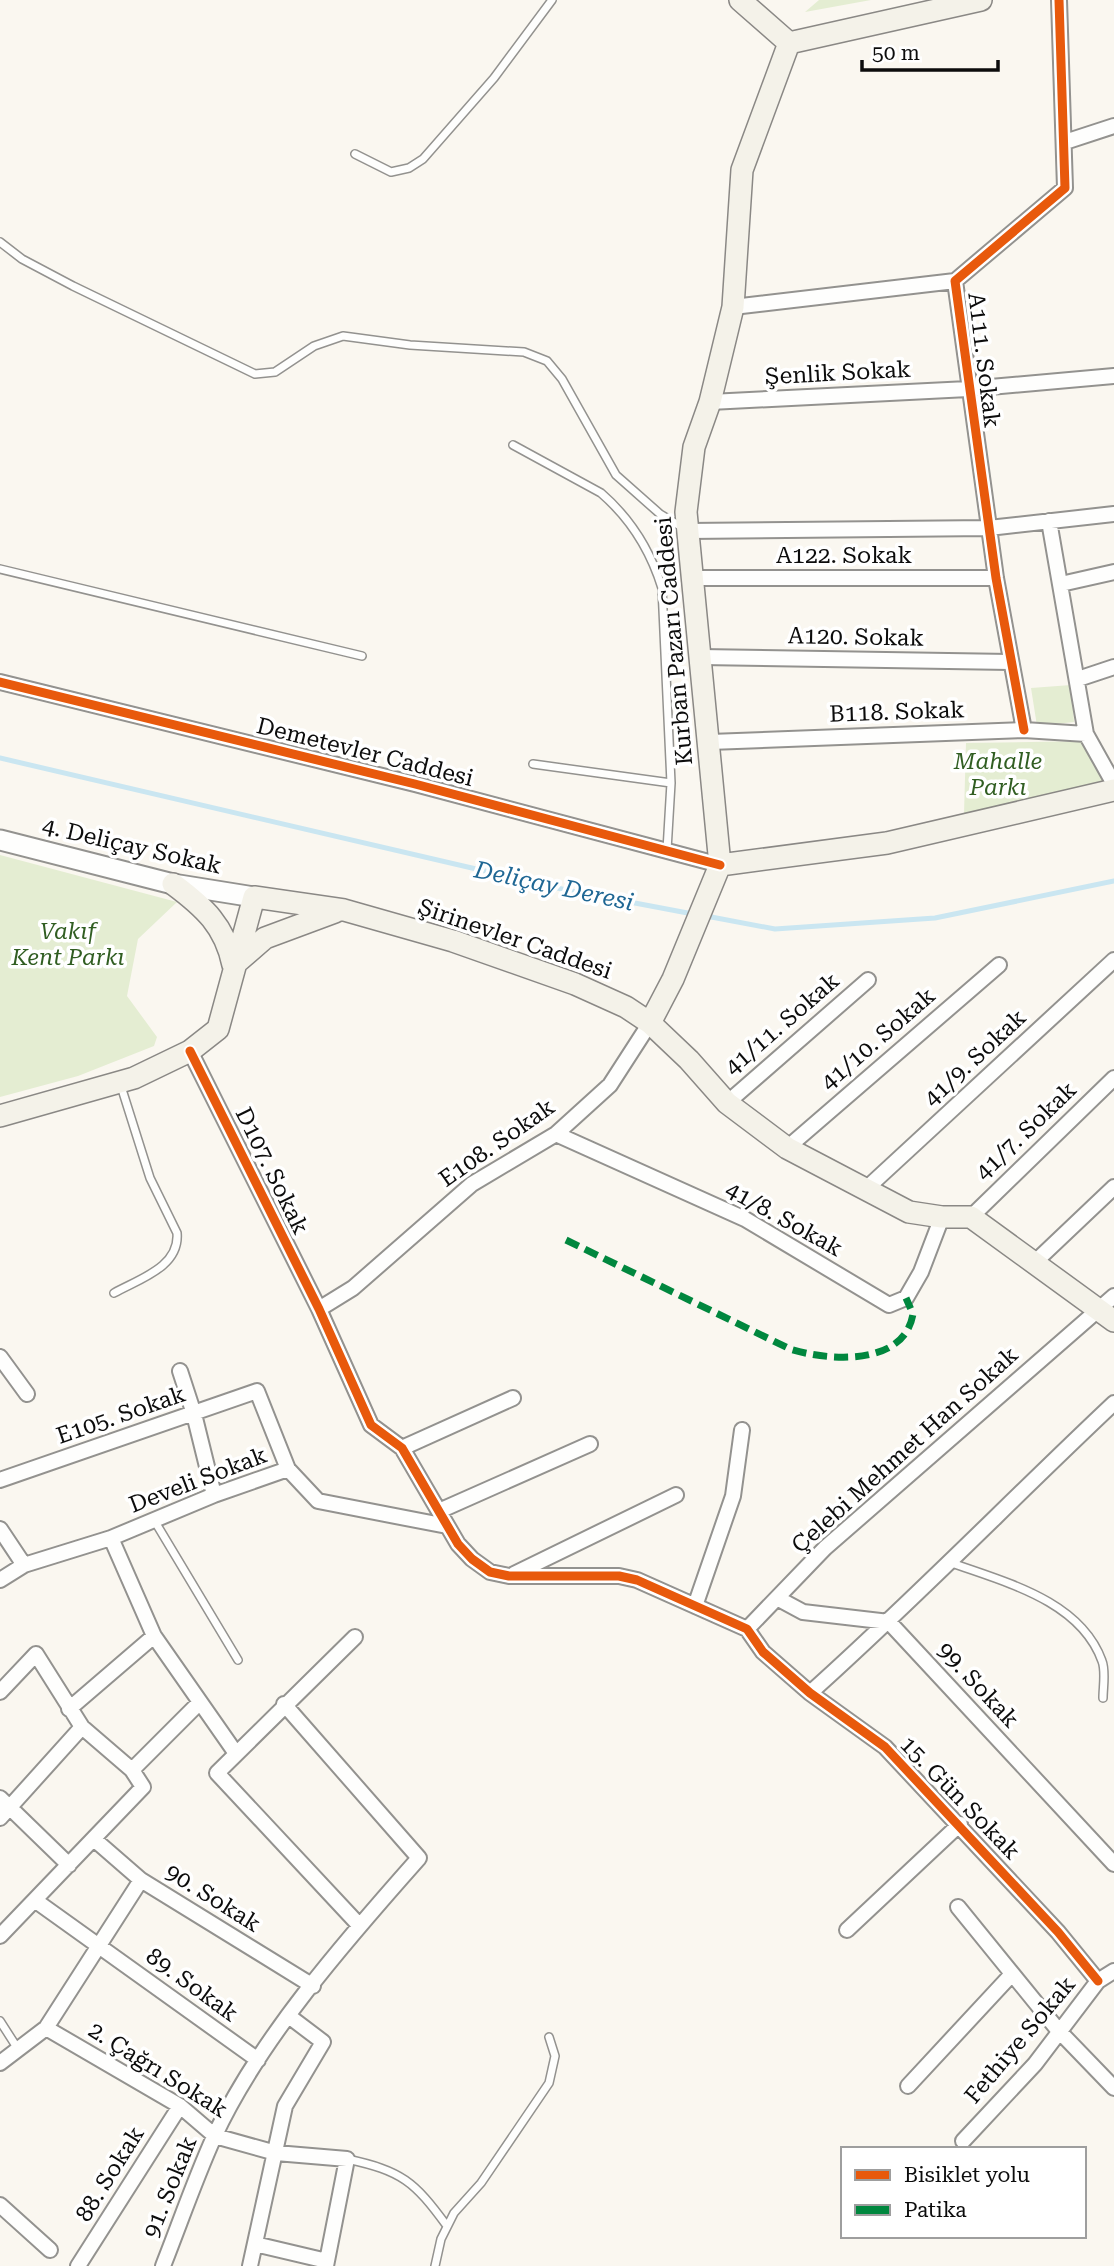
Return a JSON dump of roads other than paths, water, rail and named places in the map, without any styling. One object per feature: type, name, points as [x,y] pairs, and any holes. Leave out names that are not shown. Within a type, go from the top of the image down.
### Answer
[{"type":"main road","points":[[740,0],[789,43],[981,0]]},
{"type":"main road","name":"Kurban Pazarı Caddesi","points":[[650,1023],[673,979],[717,872],[710,742],[686,512],[694,447],[710,402],[733,307],[742,170],[789,43]]},
{"type":"main road","name":"Demetevler Caddesi","points":[[717,872],[887,843],[1114,790]]},
{"type":"main road","points":[[173,884],[199,903],[222,930],[233,965]]},
{"type":"main road","points":[[0,1116],[119,1082],[190,1051],[218,1029],[233,965],[254,897]]},
{"type":"main road","name":"Şirinevler Caddesi","points":[[254,897],[344,910],[453,941],[575,984],[626,1007],[650,1023],[689,1060],[727,1103],[787,1148],[909,1212],[942,1217],[971,1217]]},
{"type":"main road","points":[[233,965],[265,938],[344,910]]},
{"type":"main road","points":[[971,1217],[1106,1316]]},
{"type":"street","name":"A111. Sokak","points":[[1024,730],[996,578],[955,281],[1065,188],[1059,0]]},
{"type":"street","points":[[1065,142],[1114,126]]},
{"type":"street","points":[[733,307],[955,281]]},
{"type":"street","name":"Şenlik Sokak","points":[[710,402],[968,389],[1114,376]]},
{"type":"street","points":[[688,531],[989,528],[1114,514]]},
{"type":"street","points":[[1049,521],[1086,734],[1114,784]]},
{"type":"street","points":[[1061,584],[1114,572]]},
{"type":"street","name":"A122. Sokak","points":[[693,579],[996,578]]},
{"type":"street","name":"A120. Sokak","points":[[701,657],[1010,662]]},
{"type":"street","points":[[1078,679],[1114,667]]},
{"type":"street","name":"Demetevler Caddesi","points":[[0,682],[428,787],[667,850],[717,872]]},
{"type":"street","name":"B118. Sokak","points":[[710,742],[1024,730],[1086,734]]},
{"type":"street","name":"4. Deliçay Sokak","points":[[0,840],[173,884],[254,897]]},
{"type":"street","name":"41/9. Sokak","points":[[867,1188],[1114,960]]},
{"type":"street","name":"41/10. Sokak","points":[[787,1148],[999,965]]},
{"type":"street","name":"41/11. Sokak","points":[[727,1103],[868,979]]},
{"type":"street","name":"E108. Sokak","points":[[319,1310],[353,1288],[472,1184],[556,1134],[610,1085],[650,1023]]},
{"type":"street","name":"D107. Sokak","points":[[190,1051],[319,1310]]},
{"type":"street","name":"41/7. Sokak","points":[[971,1217],[1114,1079]]},
{"type":"street","name":"41/8. Sokak","points":[[556,1134],[745,1219],[889,1305],[905,1298],[911,1289],[921,1272],[942,1217]]},
{"type":"street","points":[[1034,1263],[1114,1186]]},
{"type":"street","name":"Çelebi Mehmet Han Sokak","points":[[747,1629],[825,1548],[1106,1316],[1114,1296]]},
{"type":"street","name":"15. Gün Sokak","points":[[319,1310],[371,1425],[402,1448],[447,1526],[472,1559],[490,1572],[509,1576],[620,1576],[653,1585],[747,1629],[763,1652],[810,1693],[885,1747],[960,1824],[1058,1932],[1098,1981]]},
{"type":"street","points":[[0,1357],[27,1394]]},
{"type":"street","points":[[180,1371],[194,1414],[214,1495]]},
{"type":"street","name":"E105. Sokak","points":[[0,1480],[257,1391],[288,1469]]},
{"type":"street","points":[[402,1448],[513,1398]]},
{"type":"street","points":[[810,1693],[889,1622],[1114,1403]]},
{"type":"street","points":[[695,1606],[733,1496],[742,1430]]},
{"type":"street","points":[[439,1511],[590,1444]]},
{"type":"street","name":"Develi Sokak","points":[[0,1580],[24,1565],[111,1538],[214,1495],[288,1469],[318,1501],[447,1526]]},
{"type":"street","points":[[509,1576],[676,1495]]},
{"type":"street","points":[[0,1529],[24,1565]]},
{"type":"street","points":[[111,1538],[154,1636],[235,1752]]},
{"type":"street","points":[[777,1598],[803,1612],[889,1622]]},
{"type":"street","name":"99. Sokak","points":[[889,1622],[1114,1864]]},
{"type":"street","points":[[69,1709],[154,1636]]},
{"type":"street","points":[[355,1637],[235,1752],[217,1773],[359,1925]]},
{"type":"street","points":[[0,1692],[36,1654],[82,1727],[132,1770],[143,1787],[0,1936]]},
{"type":"street","points":[[132,1770],[199,1703]]},
{"type":"street","name":"91. Sokak","points":[[163,2266],[215,2136],[258,2060],[359,1925],[419,1858],[284,1704]]},
{"type":"street","points":[[69,1865],[3,1808],[82,1727]]},
{"type":"street","points":[[848,1930],[960,1824]]},
{"type":"street","name":"90. Sokak","points":[[95,1840],[141,1880],[313,1986]]},
{"type":"street","points":[[0,2063],[46,2028],[141,1880]]},
{"type":"street","name":"89. Sokak","points":[[36,1901],[258,2060]]},
{"type":"street","points":[[958,1907],[1058,2030],[1114,2088]]},
{"type":"street","name":"Fethiye Sokak","points":[[963,2141],[1035,2064],[1058,2030],[1098,1981],[1114,1970]]},
{"type":"street","points":[[908,2085],[1013,1974]]},
{"type":"street","points":[[250,2266],[285,2105],[323,2042],[290,2017]]},
{"type":"street","name":"2. Çağrı Sokak","points":[[46,2028],[180,2106],[215,2136],[276,2153],[347,2159]]},
{"type":"street","name":"88. Sokak","points":[[78,2266],[180,2106]]},
{"type":"street","points":[[255,2244],[326,2264],[347,2159]]},
{"type":"street","points":[[0,2205],[50,2250]]},
{"type":"lane","points":[[355,154],[391,172],[417,164],[494,78],[552,0]]},
{"type":"lane","points":[[0,242],[22,259],[73,286],[255,374],[275,372],[314,346],[343,336],[410,345],[524,352],[547,361],[562,379],[616,475],[660,514],[688,531]]},
{"type":"lane","points":[[513,446],[601,493],[624,515],[651,556],[662,588],[671,783],[667,850]]},
{"type":"lane","points":[[0,569],[362,656]]},
{"type":"lane","points":[[533,764],[671,783]]},
{"type":"lane","points":[[114,1293],[169,1262],[178,1241],[177,1233],[150,1178],[119,1082]]},
{"type":"lane","points":[[154,1520],[238,1660]]},
{"type":"lane","points":[[948,1562],[1031,1591],[1086,1630],[1103,1663],[1103,1698]]},
{"type":"lane","points":[[0,2021],[18,2049]]},
{"type":"lane","points":[[435,2266],[447,2226],[454,2213],[489,2172],[550,2083],[555,2056],[549,2037]]},
{"type":"lane","points":[[347,2159],[382,2166],[421,2190],[447,2226]]},
{"type":"waterway","name":"Deliçay Deresi","points":[[0,758],[566,890],[693,914]]},
{"type":"waterway","name":"Deliçay Deresi","points":[[706,916],[775,929],[935,918],[1114,881]]},
{"type":"park label","name":"Mahalle Parkı","points":[[998,774]]},
{"type":"park label","name":"Vakıf Kent Parkı","points":[[68,944]]}]
